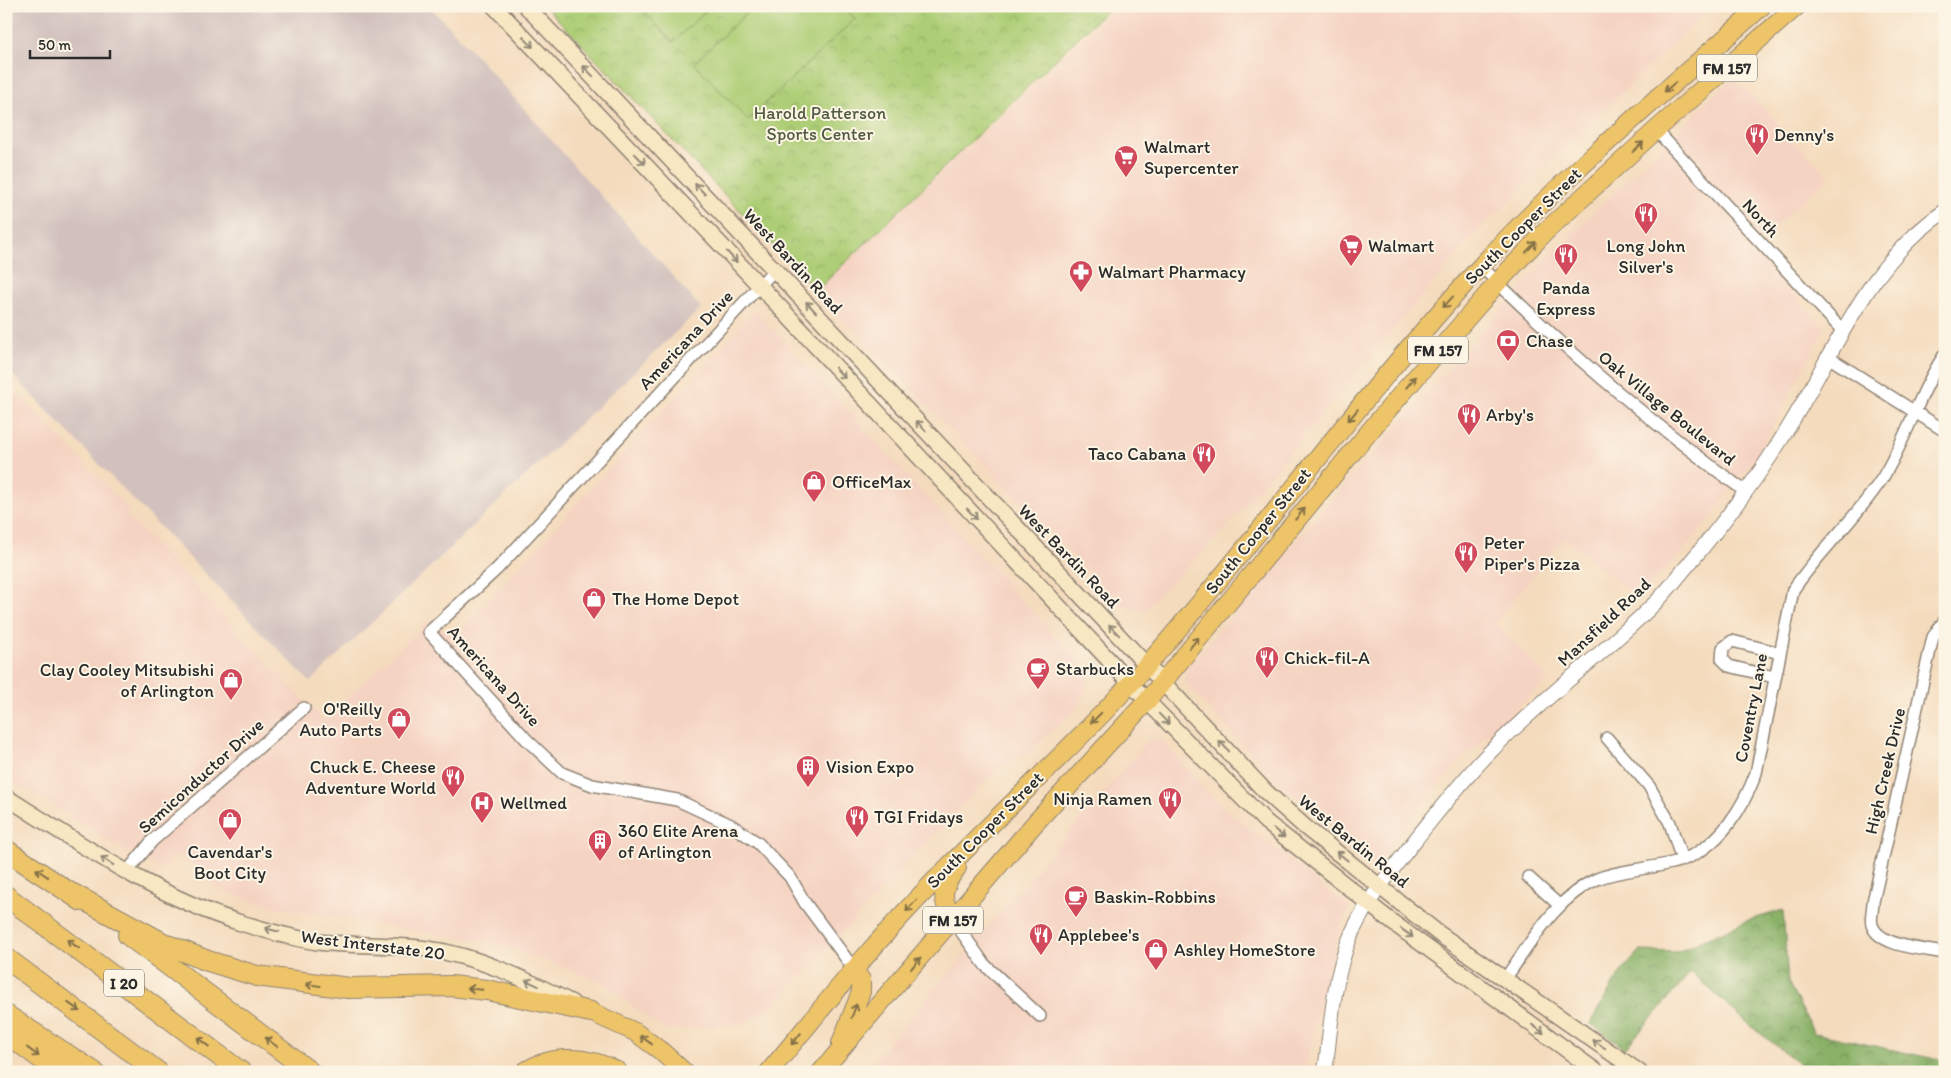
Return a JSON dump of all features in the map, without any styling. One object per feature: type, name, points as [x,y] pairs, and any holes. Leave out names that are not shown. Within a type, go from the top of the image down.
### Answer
[{"type":"highway","points":[[6,850],[73,894],[310,1072]]},
{"type":"highway","points":[[73,894],[165,944],[208,961],[257,976],[349,988],[452,986],[487,990],[591,1012]]},
{"type":"highway","name":"I 20","points":[[6,896],[241,1072]]},
{"type":"highway","points":[[6,958],[158,1072]]},
{"type":"highway","points":[[6,1015],[94,1072]]},
{"type":"highway","points":[[6,1033],[59,1072]]},
{"type":"highway","points":[[526,1072],[552,1062],[574,1059],[601,1064],[617,1072]]},
{"type":"main road","points":[[494,6],[760,286],[1147,701],[1266,822],[1369,903],[1597,1072]]},
{"type":"main road","name":"West Bardin Road","points":[[526,6],[1265,791],[1305,827],[1438,933],[1639,1072]]},
{"type":"main road","name":"South Cooper Street","points":[[767,1071],[854,969],[920,896],[1131,683],[1330,442],[1481,266],[1528,215],[1762,6]]},
{"type":"main road","points":[[1736,60],[1733,54],[1739,42],[1780,6]]},
{"type":"main road","name":"South Cooper Street","points":[[821,1072],[1036,822],[1147,701],[1385,413],[1498,283],[1545,232],[1658,128],[1797,6]]},
{"type":"main road","points":[[1658,128],[1668,108],[1703,76],[1705,70],[1699,62]]},
{"type":"main road","points":[[939,479],[954,462]]},
{"type":"main road","name":"West Interstate 20","points":[[6,797],[126,873],[183,902],[251,925],[316,942],[428,949],[461,957],[526,980],[635,1032],[661,1051],[684,1072]]},
{"type":"main road","points":[[953,920],[943,897],[947,881],[989,826]]},
{"type":"main road","points":[[838,1052],[861,992],[861,980],[854,969]]},
{"type":"street","name":"North","points":[[1658,128],[1842,330]]},
{"type":"street","name":"Mansfield Road","points":[[1325,1072],[1337,979],[1342,960],[1358,921],[1380,887],[1454,791],[1490,751],[1654,604],[1702,549],[1746,492],[1793,422],[1842,330],[1878,274],[1926,223],[1945,211]]},
{"type":"street","name":"Oak Village Boulevard","points":[[1481,266],[1565,348],[1629,402],[1746,492]]},
{"type":"street","name":"Americana Drive","points":[[775,270],[497,569],[429,632],[528,740],[562,773],[592,785],[677,800],[731,825],[758,843],[790,877],[805,903],[854,969]]},
{"type":"street","name":"Coventry Lane","points":[[1505,979],[1560,906],[1597,878],[1682,860],[1703,849],[1727,827],[1748,796],[1756,773],[1793,590],[1806,570],[1862,508],[1884,476],[1914,412],[1945,354]]},
{"type":"street","points":[[1828,357],[1945,431]]},
{"type":"street","name":"High Creek Drive","points":[[1945,620],[1933,637],[1873,902],[1871,924],[1875,932],[1885,941],[1945,953]]},
{"type":"street","points":[[1774,677],[1729,666],[1722,658],[1723,648],[1732,641],[1780,653]]},
{"type":"street","name":"Semiconductor Drive","points":[[126,873],[152,841],[304,708]]},
{"type":"street","points":[[1607,738],[1649,786],[1670,823],[1682,860]]},
{"type":"street","points":[[1528,877],[1560,906]]},
{"type":"street","points":[[953,920],[985,965],[1040,1016]]},
{"type":"shaded area","points":[[6,6],[429,6],[474,53],[701,308],[310,682],[6,368]]},
{"type":"shaded area","points":[[1117,6],[1711,7],[1473,236],[1224,530],[1144,611],[1121,606],[816,291]]},
{"type":"shaded area","points":[[1733,77],[1829,177],[1752,248],[1825,328],[1757,456],[1692,541],[1637,598],[1565,538],[1495,623],[1549,679],[1470,751],[1425,800],[1376,866],[1275,779],[1189,687],[1183,680],[1189,665],[1368,458],[1549,257]]},
{"type":"shaded area","points":[[755,310],[1090,674],[1086,691],[1076,709],[1024,756],[996,770],[777,1002],[743,1024],[667,1030],[646,1017],[604,983],[500,944],[277,908],[222,891],[178,854],[160,869],[121,848],[6,778],[6,381],[130,511],[127,515],[323,720],[431,619],[454,638]]},
{"type":"shaded area","points":[[1149,739],[1160,739],[1221,806],[1349,907],[1330,961],[1304,1072],[864,1072]]},
{"type":"green space","name":"Harold Patterson Sports Center","points":[[545,6],[1111,6],[816,291]]},
{"type":"green space","points":[[639,6],[711,6],[673,42]]},
{"type":"green space","points":[[754,6],[843,6],[855,19],[748,120],[694,63]]},
{"type":"green space","points":[[1783,910],[1788,982],[1814,1033],[1945,1061],[1945,1072],[1810,1072],[1751,1026],[1691,972],[1625,1049],[1590,1023],[1621,972],[1640,951],[1677,952],[1746,921]]},
{"type":"place","name":"Denny's","points":[[1757,156]]},
{"type":"place","name":"Walmart Supercenter","points":[[1126,178]]},
{"type":"place","name":"Long John Silver's","points":[[1646,235]]},
{"type":"place","name":"Walmart","points":[[1351,267]]},
{"type":"place","name":"Panda Express","points":[[1566,276]]},
{"type":"place","name":"Walmart Pharmacy","points":[[1081,293]]},
{"type":"place","name":"Chase","points":[[1508,362]]},
{"type":"place","name":"Arby's","points":[[1469,436]]},
{"type":"place","name":"Taco Cabana","points":[[1204,475]]},
{"type":"place","name":"OfficeMax","points":[[814,503]]},
{"type":"place","name":"Peter Piper's Pizza","points":[[1466,574]]},
{"type":"place","name":"The Home Depot","points":[[594,620]]},
{"type":"place","name":"Chick-fil-A","points":[[1267,679]]},
{"type":"place","name":"Starbucks","points":[[1038,690]]},
{"type":"place","name":"Clay Cooley Mitsubishi of Arlington","points":[[231,701]]},
{"type":"place","name":"O'Reilly Auto Parts","points":[[399,740]]},
{"type":"place","name":"Vision Expo","points":[[808,788]]},
{"type":"place","name":"Chuck E. Cheese Adventure World","points":[[453,798]]},
{"type":"place","name":"Ninja Ramen","points":[[1170,820]]},
{"type":"place","name":"Wellmed","points":[[482,824]]},
{"type":"place","name":"TGI Fridays","points":[[857,838]]},
{"type":"place","name":"Cavendar's Boot City","points":[[230,841]]},
{"type":"place","name":"360 Elite Arena of Arlington","points":[[600,862]]},
{"type":"place","name":"Baskin-Robbins","points":[[1076,918]]},
{"type":"place","name":"Applebee's","points":[[1041,956]]},
{"type":"place","name":"Ashley HomeStore","points":[[1156,971]]}]
